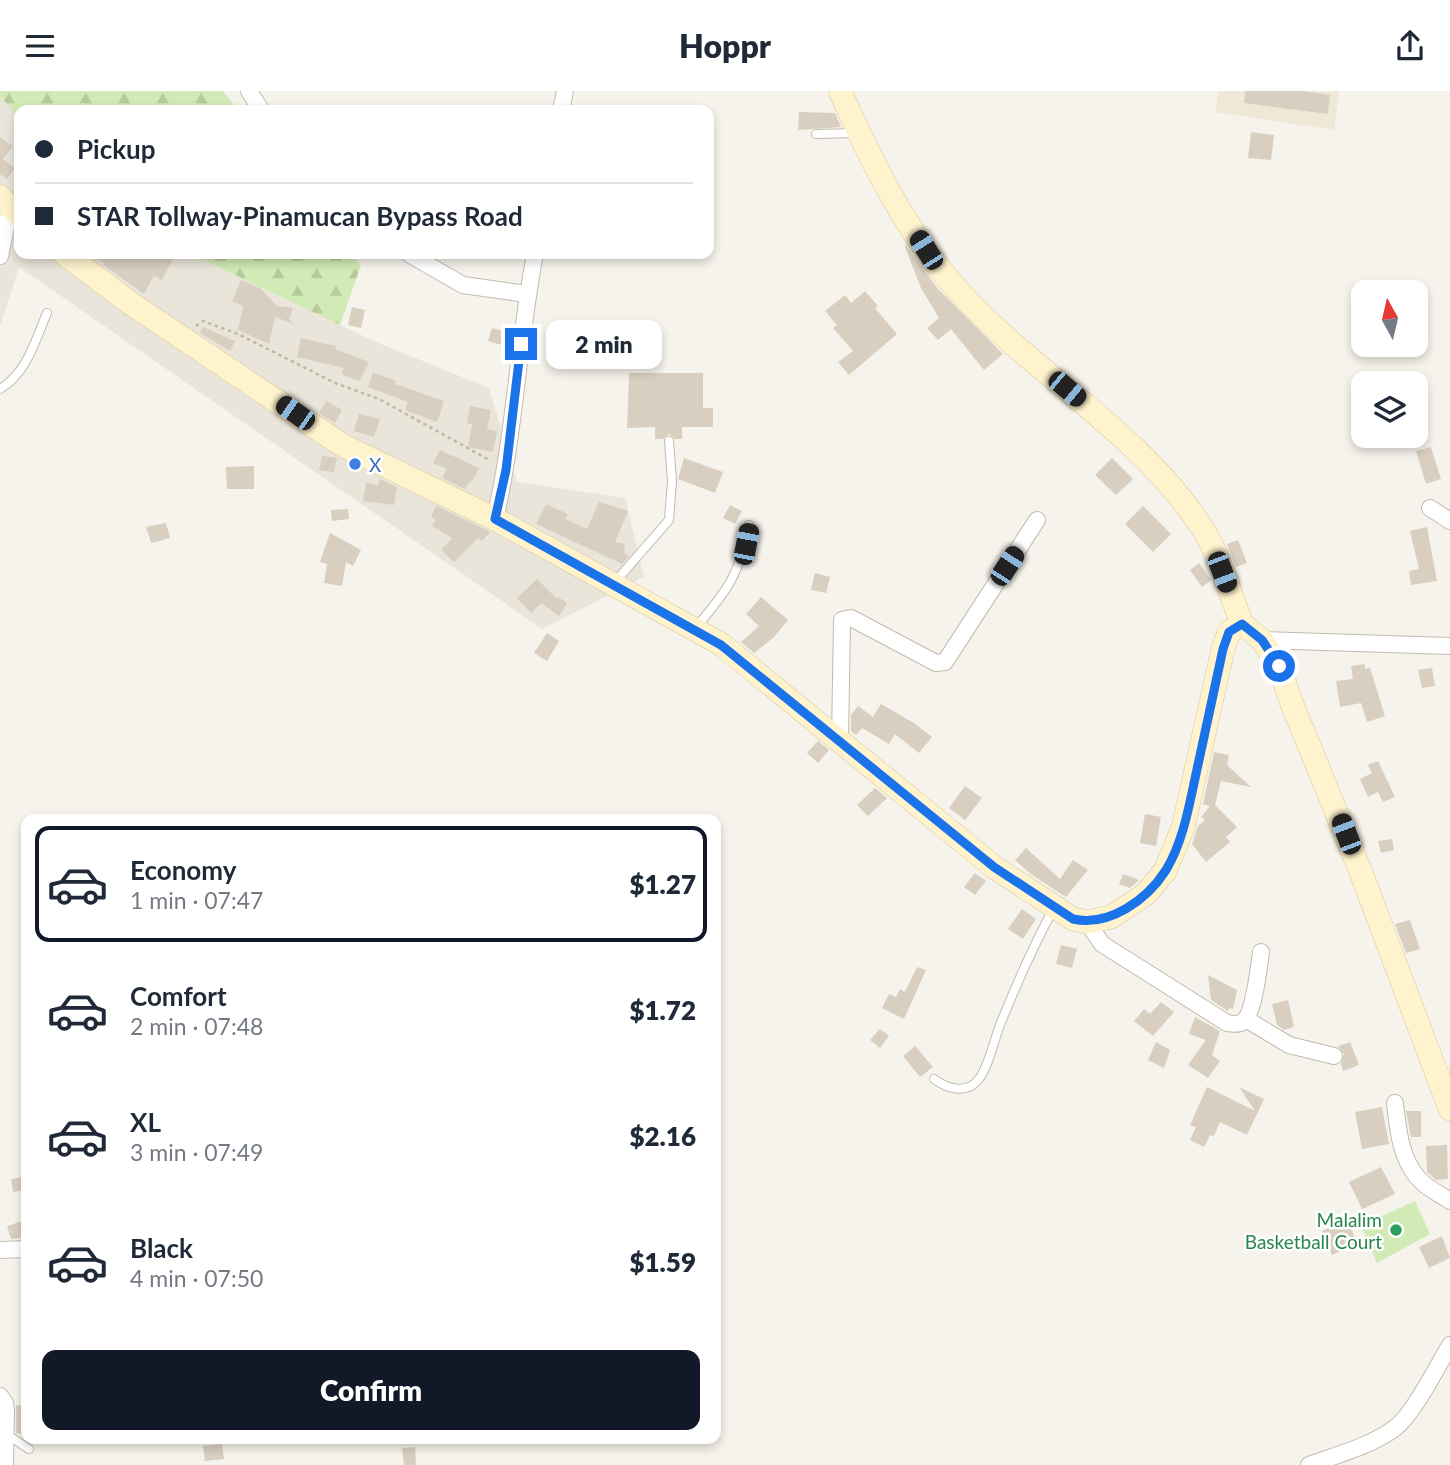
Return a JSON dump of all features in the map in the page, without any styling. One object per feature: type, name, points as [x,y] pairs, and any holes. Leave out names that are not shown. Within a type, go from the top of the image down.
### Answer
[{"type":"street","points":[[840,91],[881,176],[926,250],[949,280],[996,329],[1120,434],[1164,481],[1200,526],[1212,546],[1242,624],[1262,640],[1279,666],[1338,813],[1450,1109]]},
{"type":"street","points":[[0,256],[10,207]]},
{"type":"street","points":[[71,259],[90,275],[342,445],[495,519],[695,628],[721,645],[994,867],[1073,919],[1087,922],[1111,917],[1146,894],[1165,871],[1183,828],[1223,649],[1229,632],[1242,624]]},
{"type":"street","points":[[418,259],[463,285],[527,293]]},
{"type":"street","points":[[495,519],[506,470],[527,293],[534,259]]},
{"type":"street","points":[[1430,508],[1450,521]]},
{"type":"street","points":[[840,740],[842,619],[851,618],[936,663],[945,662],[1037,520]]},
{"type":"street","points":[[1262,640],[1450,646]]},
{"type":"street","points":[[1087,922],[1102,944],[1227,1023],[1242,1023],[1246,1019],[1251,1008],[1261,953]]},
{"type":"street","points":[[1246,1019],[1289,1045],[1334,1056]]},
{"type":"street","points":[[1395,1103],[1400,1138],[1408,1164],[1418,1179],[1450,1202]]},
{"type":"street","points":[[0,1250],[21,1249]]},
{"type":"street","points":[[1308,1465],[1376,1439],[1394,1429],[1406,1417],[1450,1345]]},
{"type":"street","points":[[0,1396],[5,1403],[5,1465]]},
{"type":"lane","points":[[816,134],[860,133]]},
{"type":"lane","points":[[0,389],[19,373],[47,313]]},
{"type":"lane","points":[[613,585],[669,520],[672,481],[669,441]]},
{"type":"lane","points":[[695,628],[733,580],[742,558],[749,525]]},
{"type":"lane","points":[[934,1079],[950,1088],[966,1087],[979,1080],[1015,987],[1054,908]]},
{"type":"lane","points":[[6,1434],[21,1444]]},
{"type":"lane","points":[[21,1444],[29,1449]]},
{"type":"path","points":[[184,337],[203,321],[238,334],[335,383],[379,399],[506,470]]},
{"type":"shaded area","points":[[1219,91],[1339,91],[1334,130],[1215,112]]},
{"type":"shaded area","points":[[0,95],[14,111],[14,259],[202,259],[376,342],[489,388],[517,482],[625,498],[644,577],[542,629],[19,267],[0,327]]},
{"type":"green space","points":[[0,91],[223,91],[234,105],[14,105],[14,112],[0,96]]},
{"type":"green space","points":[[201,259],[356,259],[361,265],[340,325]]},
{"type":"green space","name":"Malalim Basketball Court","points":[[1415,1201],[1430,1234],[1377,1263],[1361,1226]]},
{"type":"building","points":[[1245,91],[1304,91],[1330,95],[1328,114],[1244,103]]},
{"type":"building","points":[[799,112],[835,113],[841,127],[798,130]]},
{"type":"building","points":[[1251,132],[1274,135],[1271,160],[1248,158]]},
{"type":"building","points":[[0,137],[13,146],[3,159],[14,169],[7,179],[0,174]]},
{"type":"building","points":[[906,246],[938,289],[1003,354],[984,370],[951,329],[938,340],[927,328],[939,318],[921,288]]},
{"type":"building","points":[[97,259],[173,259],[162,280],[154,276],[144,294],[103,265],[104,263]]},
{"type":"building","points":[[241,280],[260,288],[277,306],[293,308],[289,319],[294,324],[275,317],[269,344],[238,330],[243,306],[232,301]]},
{"type":"building","points":[[865,291],[878,306],[875,308],[897,334],[849,375],[838,362],[853,351],[833,328],[837,325],[825,311],[845,295],[851,303]]},
{"type":"building","points":[[352,307],[365,310],[361,328],[348,325]]},
{"type":"building","points":[[203,327],[235,341],[230,351],[200,333]]},
{"type":"building","points":[[492,328],[506,332],[502,345],[488,341]]},
{"type":"building","points":[[301,338],[336,346],[335,349],[369,362],[359,381],[341,374],[344,368],[297,357]]},
{"type":"building","points":[[571,343],[616,351],[612,368],[567,359]]},
{"type":"building","points":[[373,372],[396,381],[395,384],[444,401],[437,422],[405,410],[408,402],[368,387]]},
{"type":"building","points":[[629,373],[703,373],[703,408],[713,408],[713,427],[682,427],[682,439],[675,439],[669,434],[663,439],[655,439],[655,427],[627,428]]},
{"type":"building","points":[[326,401],[342,410],[335,423],[319,413]]},
{"type":"building","points":[[470,406],[491,410],[487,429],[497,431],[493,452],[468,447],[472,424],[467,423]]},
{"type":"building","points":[[359,414],[380,419],[374,437],[354,431]]},
{"type":"building","points":[[1431,447],[1441,479],[1426,484],[1416,451]]},
{"type":"building","points":[[440,450],[479,468],[465,489],[442,478],[447,469],[433,463]]},
{"type":"building","points":[[322,456],[337,458],[334,472],[319,470]]},
{"type":"building","points":[[684,458],[723,472],[715,493],[678,479]]},
{"type":"building","points":[[1112,458],[1133,479],[1116,495],[1095,475]]},
{"type":"building","points":[[254,466],[254,489],[227,489],[226,467]]},
{"type":"building","points":[[380,479],[397,487],[394,505],[363,501],[366,482],[378,486]]},
{"type":"building","points":[[599,502],[628,511],[615,542],[625,544],[624,553],[629,556],[622,564],[536,524],[546,504],[568,514],[565,519],[587,529]]},
{"type":"building","points":[[730,505],[742,511],[735,524],[723,518]]},
{"type":"building","points":[[436,506],[490,532],[482,541],[478,538],[454,562],[441,550],[452,538],[432,526],[436,520],[431,517]]},
{"type":"building","points":[[1143,506],[1171,534],[1153,552],[1125,524]]},
{"type":"building","points":[[348,509],[349,519],[332,521],[331,510]]},
{"type":"building","points":[[166,523],[170,538],[151,543],[146,527]]},
{"type":"building","points":[[1427,527],[1437,581],[1411,585],[1409,571],[1419,569],[1410,531]]},
{"type":"building","points":[[330,533],[361,550],[353,566],[346,562],[342,586],[324,583],[327,564],[320,562]]},
{"type":"building","points":[[1238,540],[1247,563],[1236,567],[1227,544]]},
{"type":"building","points":[[1199,563],[1211,580],[1202,587],[1190,570]]},
{"type":"building","points":[[815,573],[830,577],[826,593],[811,590]]},
{"type":"building","points":[[537,579],[557,599],[558,597],[567,603],[559,616],[541,603],[531,613],[517,598]]},
{"type":"building","points":[[761,597],[788,620],[774,637],[754,653],[741,642],[759,626],[746,614]]},
{"type":"building","points":[[547,633],[559,641],[547,661],[534,653]]},
{"type":"building","points":[[1365,664],[1365,669],[1370,668],[1385,716],[1367,722],[1361,703],[1340,707],[1336,681],[1353,679],[1351,666]]},
{"type":"building","points":[[1432,668],[1435,686],[1422,688],[1418,670]]},
{"type":"building","points":[[881,704],[932,737],[919,753],[895,734],[889,744],[862,728],[856,735],[851,731],[851,715],[858,706],[873,717]]},
{"type":"building","points":[[818,741],[829,750],[818,763],[807,753]]},
{"type":"building","points":[[1214,752],[1229,755],[1227,765],[1251,787],[1221,781],[1215,805],[1237,827],[1226,837],[1230,842],[1206,862],[1192,844],[1198,826],[1205,820],[1201,817],[1210,806],[1203,804]]},
{"type":"building","points":[[1378,761],[1395,797],[1383,802],[1378,792],[1368,797],[1360,779],[1372,773],[1368,765]]},
{"type":"building","points":[[965,786],[982,798],[965,820],[949,808]]},
{"type":"building","points":[[875,788],[887,798],[868,816],[857,805]]},
{"type":"building","points":[[1145,814],[1161,817],[1156,846],[1140,843]]},
{"type":"building","points":[[1392,839],[1394,850],[1381,853],[1378,841]]},
{"type":"building","points":[[1026,848],[1060,879],[1073,860],[1088,870],[1066,897],[1032,875],[1015,860]]},
{"type":"building","points":[[975,873],[986,881],[975,895],[964,887]]},
{"type":"building","points":[[1123,874],[1139,880],[1130,888],[1119,884]]},
{"type":"building","points":[[1022,909],[1036,919],[1023,939],[1008,929]]},
{"type":"building","points":[[1410,920],[1420,949],[1406,953],[1395,924]]},
{"type":"building","points":[[1061,945],[1077,949],[1072,968],[1056,964]]},
{"type":"building","points":[[917,967],[926,970],[904,1019],[882,1008],[889,994],[896,997],[900,989],[905,992]]},
{"type":"building","points":[[1208,975],[1237,990],[1233,1009],[1229,1008],[1228,1011],[1211,1000]]},
{"type":"building","points":[[1288,1000],[1294,1027],[1284,1030],[1277,1025],[1272,1004]]},
{"type":"building","points":[[1161,1002],[1174,1012],[1153,1036],[1134,1021],[1144,1009],[1150,1014]]},
{"type":"building","points":[[1195,1017],[1220,1031],[1212,1055],[1220,1061],[1208,1078],[1188,1065],[1206,1040],[1189,1034]]},
{"type":"building","points":[[880,1029],[889,1036],[880,1048],[870,1040]]},
{"type":"building","points":[[1156,1042],[1170,1050],[1164,1068],[1148,1060]]},
{"type":"building","points":[[1350,1042],[1359,1065],[1343,1071],[1341,1064],[1344,1054],[1338,1046]]},
{"type":"building","points":[[915,1046],[933,1067],[920,1077],[903,1056]]},
{"type":"building","points":[[1207,1087],[1255,1111],[1239,1087],[1264,1099],[1247,1135],[1220,1122],[1214,1136],[1210,1135],[1204,1147],[1190,1140],[1196,1127],[1190,1125]]},
{"type":"building","points":[[1382,1107],[1389,1144],[1362,1149],[1355,1112]]},
{"type":"building","points":[[1406,1111],[1421,1111],[1421,1137],[1411,1137]]},
{"type":"building","points":[[1447,1145],[1448,1179],[1436,1180],[1427,1172],[1426,1146]]},
{"type":"building","points":[[1381,1167],[1395,1194],[1362,1209],[1349,1182]]},
{"type":"building","points":[[21,1177],[21,1191],[13,1192],[11,1179]]},
{"type":"building","points":[[1347,1220],[1358,1244],[1332,1255],[1322,1231]]},
{"type":"building","points":[[21,1222],[21,1238],[11,1239],[7,1226]]},
{"type":"building","points":[[1442,1236],[1450,1258],[1429,1268],[1419,1247]]},
{"type":"building","points":[[16,1405],[21,1406],[21,1434],[16,1433]]},
{"type":"building","points":[[222,1444],[224,1459],[205,1461],[203,1446]]},
{"type":"building","points":[[415,1447],[416,1465],[404,1465],[402,1448]]},
{"type":"place","name":"X","points":[[355,464]]},
{"type":"place","name":"Malalim Basketball Court","points":[[1396,1230]]},
{"type":"route","points":[[521,344],[506,470],[495,519],[695,628],[721,645],[994,867],[1073,919],[1087,922],[1111,917],[1146,894],[1165,871],[1183,828],[1229,632],[1242,624],[1262,640],[1279,666]]}]
